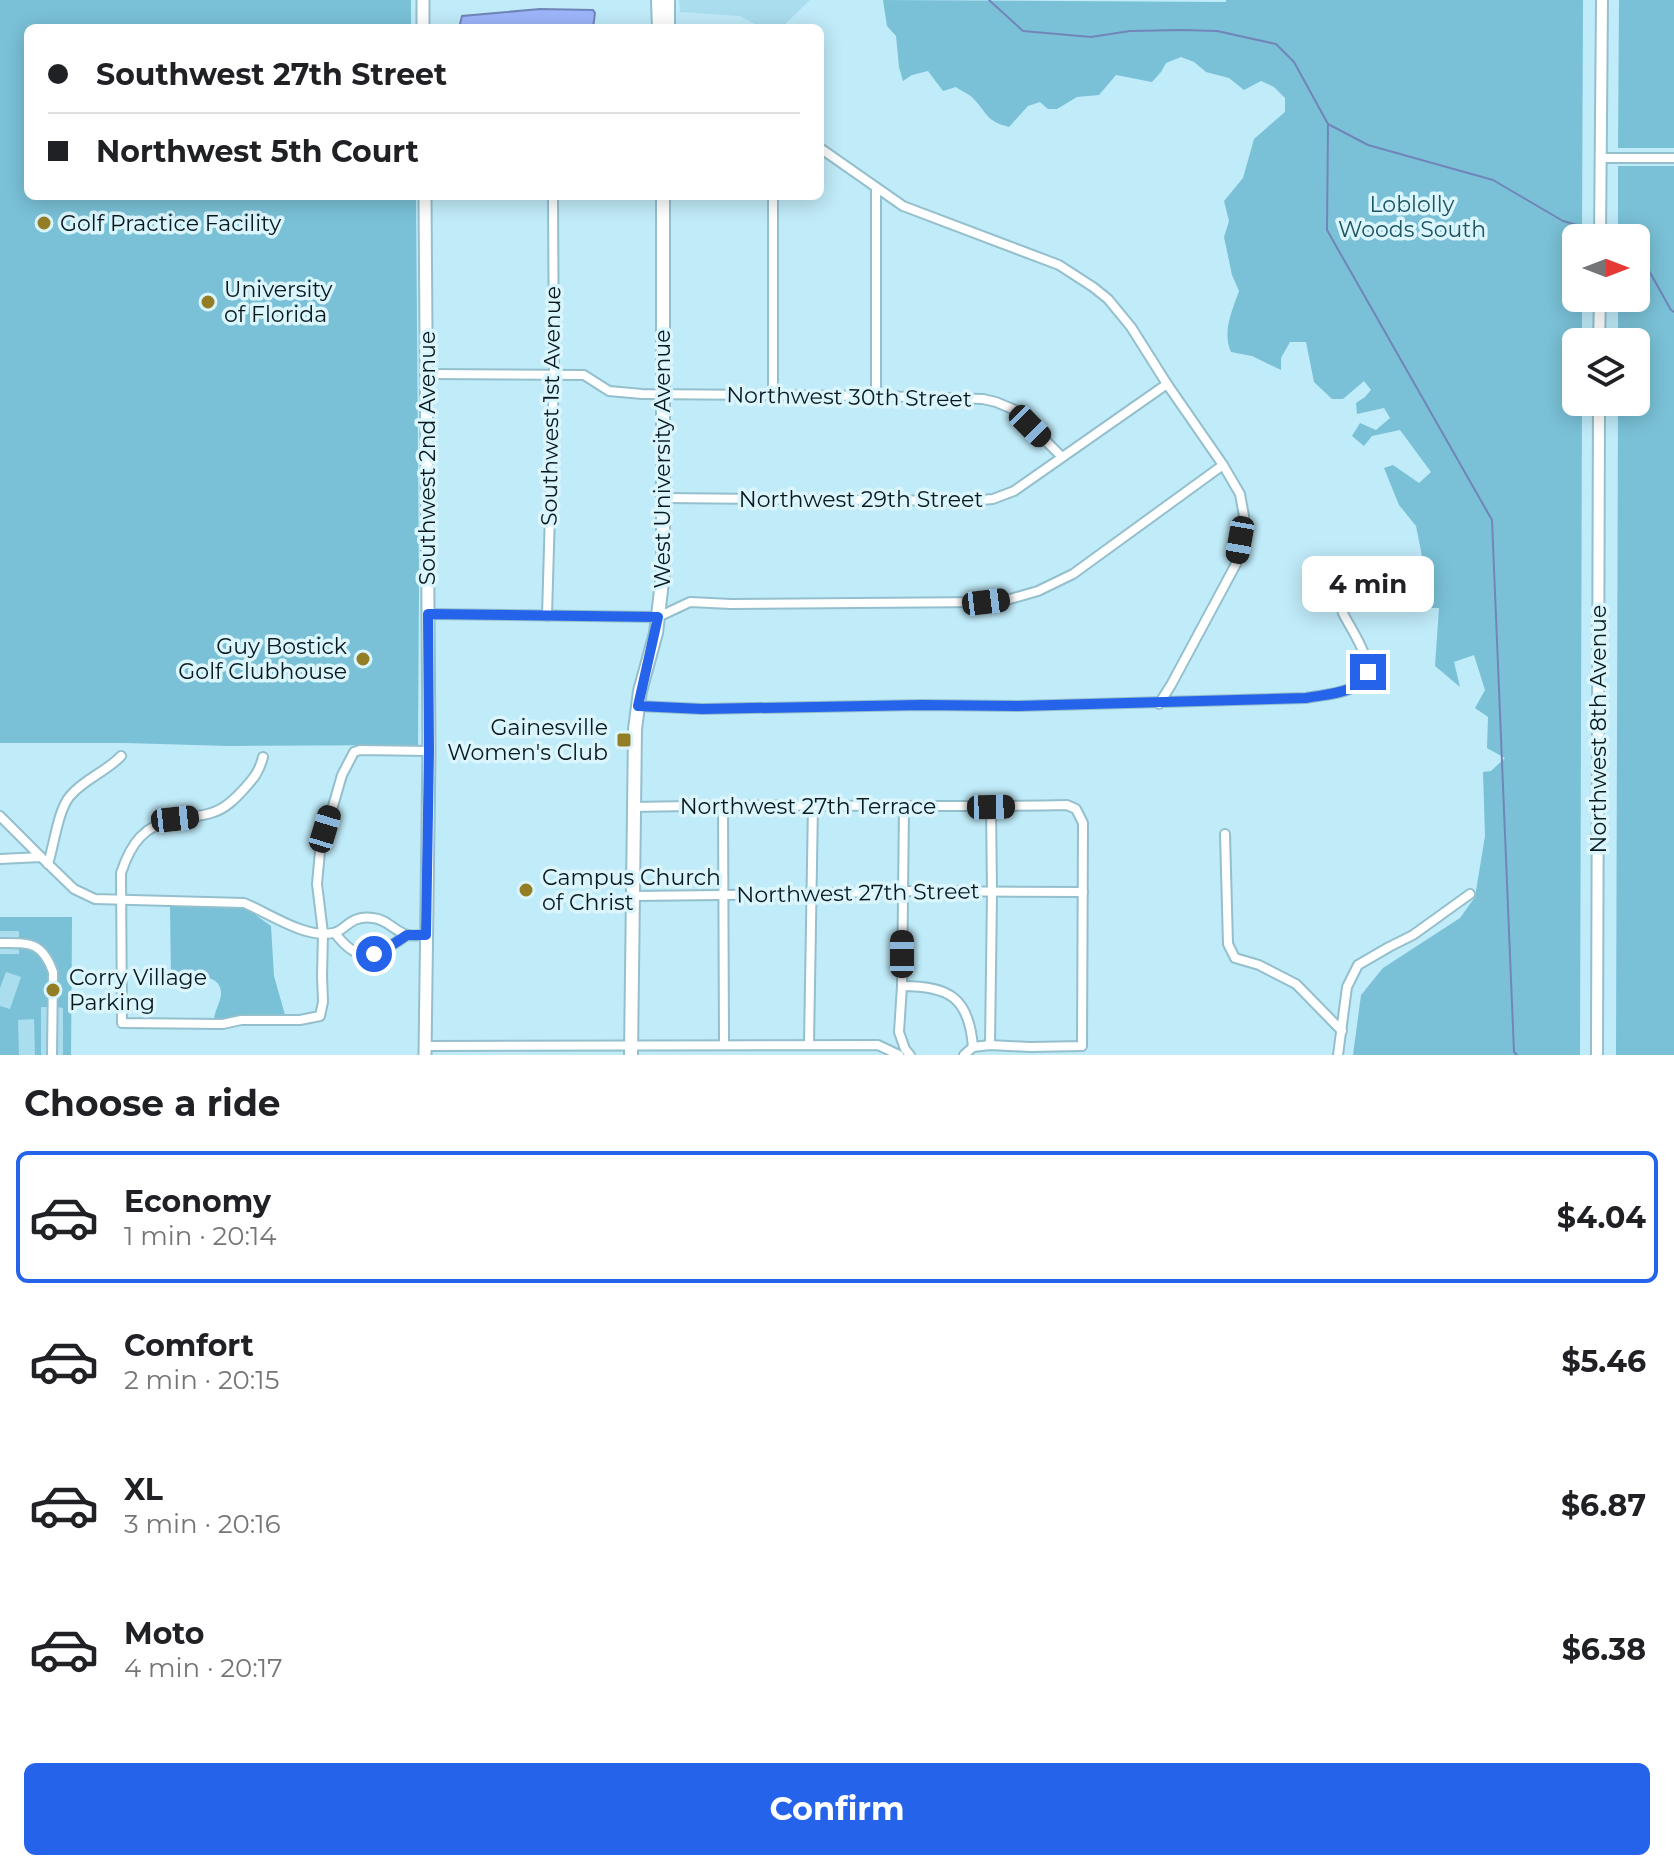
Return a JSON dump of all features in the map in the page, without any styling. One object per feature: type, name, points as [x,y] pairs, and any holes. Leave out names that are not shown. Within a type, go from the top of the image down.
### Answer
[{"type":"main road","points":[[423,0],[423,24]]},
{"type":"main road","points":[[658,0],[659,24]]},
{"type":"main road","points":[[668,0],[668,24]]},
{"type":"main road","name":"Southwest 2nd Avenue","points":[[425,200],[429,751],[425,1051]]},
{"type":"main road","name":"West University Avenue","points":[[631,1050],[635,729],[658,617],[663,573],[663,200]]},
{"type":"street","points":[[1600,224],[1602,0]]},
{"type":"street","points":[[824,151],[903,206],[1059,265],[1093,287],[1108,299],[1131,327],[1223,465],[1240,494],[1244,516],[1236,564],[1159,704]]},
{"type":"street","points":[[1600,158],[1674,158]]},
{"type":"street","points":[[876,189],[876,396]]},
{"type":"street","name":"Southwest 1st Avenue","points":[[547,616],[554,374],[553,200]]},
{"type":"street","points":[[773,200],[773,396]]},
{"type":"street","name":"Northwest 30th Street","points":[[427,374],[584,375],[609,391],[663,394],[983,399],[1015,410],[1062,457]]},
{"type":"street","name":"Northwest 29th Street","points":[[664,498],[993,499],[1014,491],[1167,384]]},
{"type":"street","name":"Northwest 8th Avenue","points":[[1597,1055],[1599,416]]},
{"type":"street","points":[[428,614],[658,617],[690,602],[986,602],[1010,599],[1038,591],[1073,574],[1223,465]]},
{"type":"street","points":[[638,706],[702,709],[1018,706],[1306,698],[1357,686],[1365,680],[1368,672],[1341,609],[1341,594]]},
{"type":"street","points":[[263,757],[260,770],[250,783],[220,810],[204,816],[175,819],[148,829],[130,849],[121,873],[122,1023],[223,1024],[241,1020],[300,1020],[320,1016],[323,1002],[323,933],[317,884],[320,851],[342,775],[354,753],[360,750],[429,751]]},
{"type":"street","points":[[44,860],[68,798],[121,756]]},
{"type":"street","points":[[809,1044],[813,804]]},
{"type":"street","points":[[723,805],[724,1045]]},
{"type":"street","name":"Northwest 27th Terrace","points":[[634,807],[1067,805],[1076,809],[1083,823],[1083,892]]},
{"type":"street","points":[[904,806],[899,1032],[900,1040],[910,1055]]},
{"type":"street","points":[[990,1045],[991,807]]},
{"type":"street","points":[[0,816],[74,889],[95,899],[244,903],[307,932],[335,933],[358,919],[370,918],[388,923],[407,935]]},
{"type":"street","points":[[1225,834],[1228,944],[1235,958],[1259,965],[1296,984],[1342,1031]]},
{"type":"street","points":[[0,859],[44,860]]},
{"type":"street","name":"Northwest 27th Street","points":[[633,896],[902,891],[1083,892]]},
{"type":"street","points":[[964,1055],[973,1047],[990,1045],[1082,1046],[1083,892]]},
{"type":"street","points":[[1338,1055],[1347,987],[1358,965],[1413,935],[1470,894]]},
{"type":"street","points":[[335,933],[349,950],[358,954],[383,950],[407,935],[426,935]]},
{"type":"street","points":[[0,943],[34,945],[43,951],[50,964],[53,972],[52,1055]]},
{"type":"street","points":[[902,986],[929,987],[955,998],[964,1007],[969,1019],[973,1047]]},
{"type":"street","points":[[887,1048],[899,1032]]},
{"type":"street","points":[[425,1051],[631,1050],[809,1044],[878,1045],[899,1055]]},
{"type":"shaded area","points":[[679,0],[810,0],[785,24],[755,24],[740,16],[680,12]]},
{"type":"shaded area","points":[[540,9],[593,10],[595,13],[594,24],[460,24],[462,16]]},
{"type":"shaded area","points":[[0,917],[72,917],[71,1055],[0,1055]]},
{"type":"green space","name":"University of Florida","points":[[0,0],[411,0],[411,24],[24,24],[24,200],[416,200],[418,745],[0,743]]},
{"type":"green space","name":"Loblolly Woods South","points":[[883,0],[1583,0],[1582,224],[1562,224],[1562,312],[1582,312],[1582,328],[1562,328],[1562,416],[1582,416],[1580,1055],[1353,1055],[1361,995],[1383,968],[1460,918],[1475,897],[1485,836],[1483,772],[1491,771],[1505,758],[1487,748],[1488,717],[1475,708],[1485,690],[1474,655],[1454,662],[1460,687],[1435,666],[1439,608],[1417,608],[1409,569],[1422,556],[1416,526],[1399,505],[1384,468],[1393,465],[1419,483],[1431,472],[1400,430],[1372,436],[1364,446],[1352,436],[1360,423],[1376,430],[1390,418],[1384,408],[1357,414],[1356,403],[1371,390],[1364,381],[1343,399],[1332,399],[1314,382],[1306,342],[1290,342],[1281,358],[1281,370],[1252,356],[1231,352],[1228,344],[1229,322],[1239,291],[1232,275],[1224,237],[1229,221],[1224,201],[1243,178],[1254,139],[1285,112],[1285,98],[1274,87],[1261,81],[1244,90],[1229,78],[1206,72],[1194,62],[1181,57],[1166,63],[1152,82],[1116,75],[1099,95],[1077,97],[1057,109],[1048,109],[1040,102],[1028,106],[1009,127],[991,119],[973,98],[956,87],[943,91],[928,71],[903,81],[896,36],[887,26]]},
{"type":"green space","points":[[1619,0],[1674,0],[1674,148],[1618,148]]},
{"type":"green space","points":[[1618,166],[1674,166],[1674,1055],[1616,1055],[1618,416],[1650,416],[1650,328],[1618,328],[1618,312],[1650,312],[1650,224],[1618,224]]},
{"type":"green space","points":[[170,906],[234,907],[249,910],[271,926],[274,976],[285,1015],[214,1019],[221,994],[220,986],[215,981],[193,976],[171,978]]},
{"type":"green space","points":[[0,917],[72,917],[71,1055],[63,1055],[63,1008],[56,1007],[49,955],[36,943],[19,939],[19,931],[0,931]]},
{"type":"green space","points":[[19,946],[39,954],[48,968],[50,1007],[41,1007],[41,1055],[35,1055],[34,1019],[18,1020],[19,1055],[0,1055],[0,1006],[10,1009],[21,977],[6,972],[0,988],[0,954],[19,954]]},
{"type":"waterway","points":[[989,0],[1023,31],[1091,37],[1130,31],[1217,31],[1276,44],[1294,62],[1328,124],[1368,145],[1493,180],[1563,221],[1574,224]]},
{"type":"waterway","points":[[1328,124],[1327,230],[1492,520],[1514,1052],[1517,1055]]},
{"type":"waterway","points":[[1650,273],[1674,312]]},
{"type":"place","name":"Golf Practice Facility","points":[[44,223]]},
{"type":"place","name":"University of Florida","points":[[208,302]]},
{"type":"place","name":"Guy Bostick Golf Clubhouse","points":[[363,659]]},
{"type":"place","name":"Gainesville Women's Club","points":[[624,740]]},
{"type":"place","name":"Campus Church of Christ","points":[[526,890]]},
{"type":"place","name":"Corry Village Parking","points":[[53,990]]},
{"type":"route","points":[[374,954],[407,935],[426,935],[428,614],[658,617],[638,706],[702,709],[1018,706],[1306,698],[1357,686],[1365,680],[1368,672]]}]
